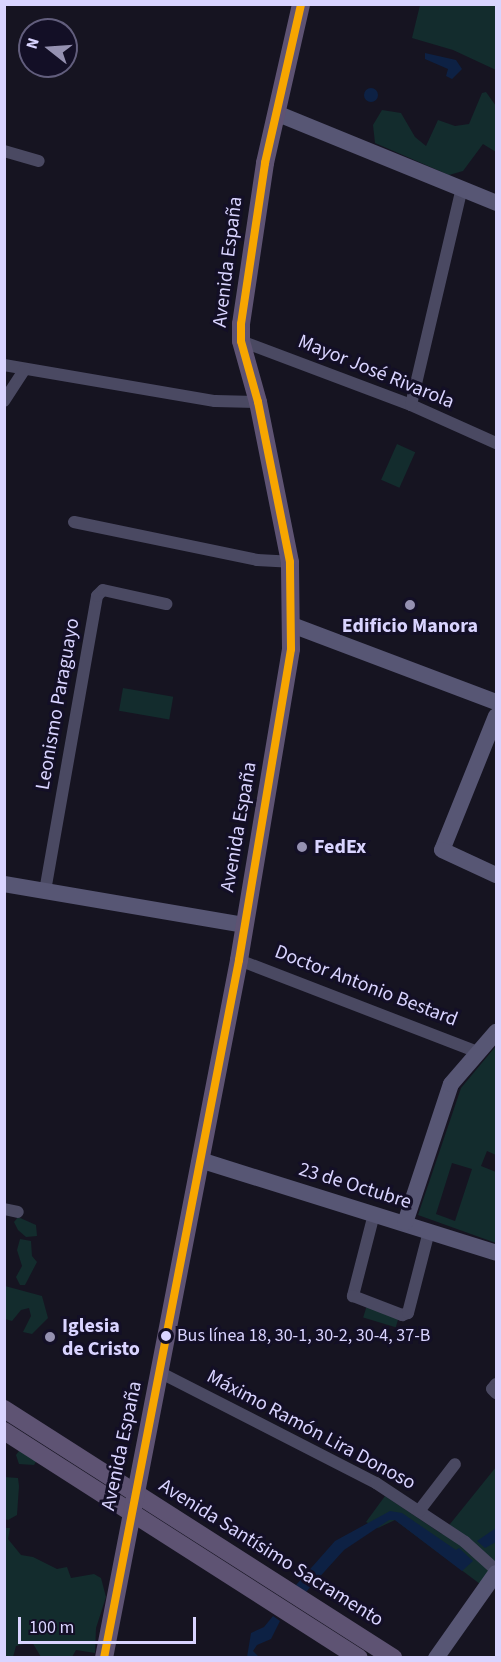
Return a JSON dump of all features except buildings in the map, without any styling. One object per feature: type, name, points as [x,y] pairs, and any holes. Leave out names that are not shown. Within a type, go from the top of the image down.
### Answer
[{"type":"main road","name":"Avenida España","points":[[104,1658],[130,1512],[161,1373],[239,960],[282,714],[292,625],[290,562],[258,402],[241,341],[247,263],[276,112],[301,4]]},
{"type":"main road","points":[[276,112],[496,203]]},
{"type":"main road","points":[[292,625],[496,702]]},
{"type":"main road","points":[[496,716],[442,850],[496,875]]},
{"type":"main road","points":[[4,884],[244,925]]},
{"type":"main road","points":[[407,1216],[451,1084],[496,1032]]},
{"type":"main road","name":"23 de Octubre","points":[[200,1160],[374,1214],[407,1216],[429,1231],[496,1253]]},
{"type":"main road","name":"Avenida Santísimo Sacramento","points":[[4,1409],[134,1493],[300,1609],[359,1658]]},
{"type":"main road","name":"Avenida Santísimo Sacramento","points":[[4,1431],[130,1512],[300,1609],[393,1658]]},
{"type":"main road","points":[[436,1658],[496,1572]]},
{"type":"street","points":[[4,151],[39,161]]},
{"type":"street","points":[[411,405],[462,188]]},
{"type":"street","name":"Mayor José Rivarola","points":[[241,341],[411,405],[496,443]]},
{"type":"street","points":[[4,365],[215,401],[258,402]]},
{"type":"street","points":[[4,401],[24,370]]},
{"type":"street","points":[[74,522],[257,560],[290,562]]},
{"type":"street","name":"Leonismo Paraguayo","points":[[45,891],[97,596],[103,590],[166,604]]},
{"type":"street","name":"Doctor Antonio Bestard","points":[[239,960],[478,1052]]},
{"type":"street","points":[[4,1209],[18,1212]]},
{"type":"street","points":[[374,1214],[353,1296],[402,1315],[408,1313],[429,1231]]},
{"type":"street","name":"Máximo Ramón Lira Donoso","points":[[161,1373],[376,1483],[465,1542],[496,1572]]},
{"type":"street","points":[[419,1511],[455,1464]]},
{"type":"green space","points":[[420,5],[495,5],[496,70],[453,50],[412,38]]},
{"type":"green space","points":[[486,92],[496,106],[496,152],[483,144],[463,171],[449,175],[375,143],[373,125],[382,110],[401,113],[415,137],[426,146],[438,120],[455,126],[469,124],[482,93]]},
{"type":"green space","points":[[397,444],[415,452],[399,488],[381,480]]},
{"type":"green space","points":[[123,688],[173,697],[169,720],[119,711]]},
{"type":"green space","points":[[496,1046],[496,1155],[487,1151],[481,1166],[496,1172],[496,1243],[418,1215],[461,1088]],"holes":[[[452,1163],[472,1169],[455,1221],[436,1214]]]},
{"type":"green space","points":[[18,1217],[36,1225],[37,1236],[26,1237],[18,1230],[14,1222]]},
{"type":"green space","points":[[20,1239],[31,1241],[32,1256],[37,1262],[25,1285],[20,1285],[16,1277],[22,1266],[17,1250]]},
{"type":"green space","points":[[5,1286],[42,1296],[48,1318],[32,1334],[23,1332],[31,1316],[29,1308],[21,1310],[12,1321],[5,1319]]},
{"type":"green space","points":[[367,1305],[400,1315],[396,1327],[363,1317]]},
{"type":"green space","points":[[21,1448],[37,1460],[34,1465],[19,1464],[16,1455]]},
{"type":"green space","points":[[496,1467],[496,1563],[480,1584],[395,1520],[378,1528],[366,1522],[385,1496],[442,1534]]},
{"type":"green space","points":[[4,1477],[18,1478],[19,1486],[17,1515],[8,1520],[5,1519]]},
{"type":"green space","points":[[4,1528],[10,1528],[8,1539],[21,1555],[33,1557],[57,1569],[67,1567],[71,1578],[94,1574],[101,1578],[106,1597],[96,1628],[95,1653],[76,1650],[72,1657],[41,1657],[32,1642],[16,1646],[13,1657],[5,1657]]},
{"type":"water","points":[[425,53],[456,60],[462,69],[452,79],[446,76],[448,69],[425,59]]},
{"type":"water","points":[[371,88],[376,90],[378,95],[376,100],[371,102],[366,100],[364,95],[366,90]]},
{"type":"water","points":[[390,1511],[402,1513],[456,1550],[459,1548],[473,1561],[462,1571],[395,1520],[389,1520],[344,1550],[306,1592],[296,1585],[335,1541]]},
{"type":"water","points":[[496,1528],[496,1542],[485,1548],[477,1541]]},
{"type":"water","points":[[273,1616],[280,1621],[271,1639],[257,1645],[253,1651],[259,1657],[247,1657],[251,1633],[264,1627]]},
{"type":"transit line","points":[[104,1658],[239,960],[291,649],[290,562],[258,402],[241,341],[241,324],[265,163],[301,4]]},
{"type":"place","name":"Edificio Manora","points":[[410,605]]},
{"type":"place","name":"FedEx","points":[[302,847]]},
{"type":"place","name":"Bus línea 18, 30-1, 30-2, 30-4, 37-B","points":[[166,1336]]},
{"type":"place","name":"Iglesia de Cristo","points":[[50,1337]]}]
